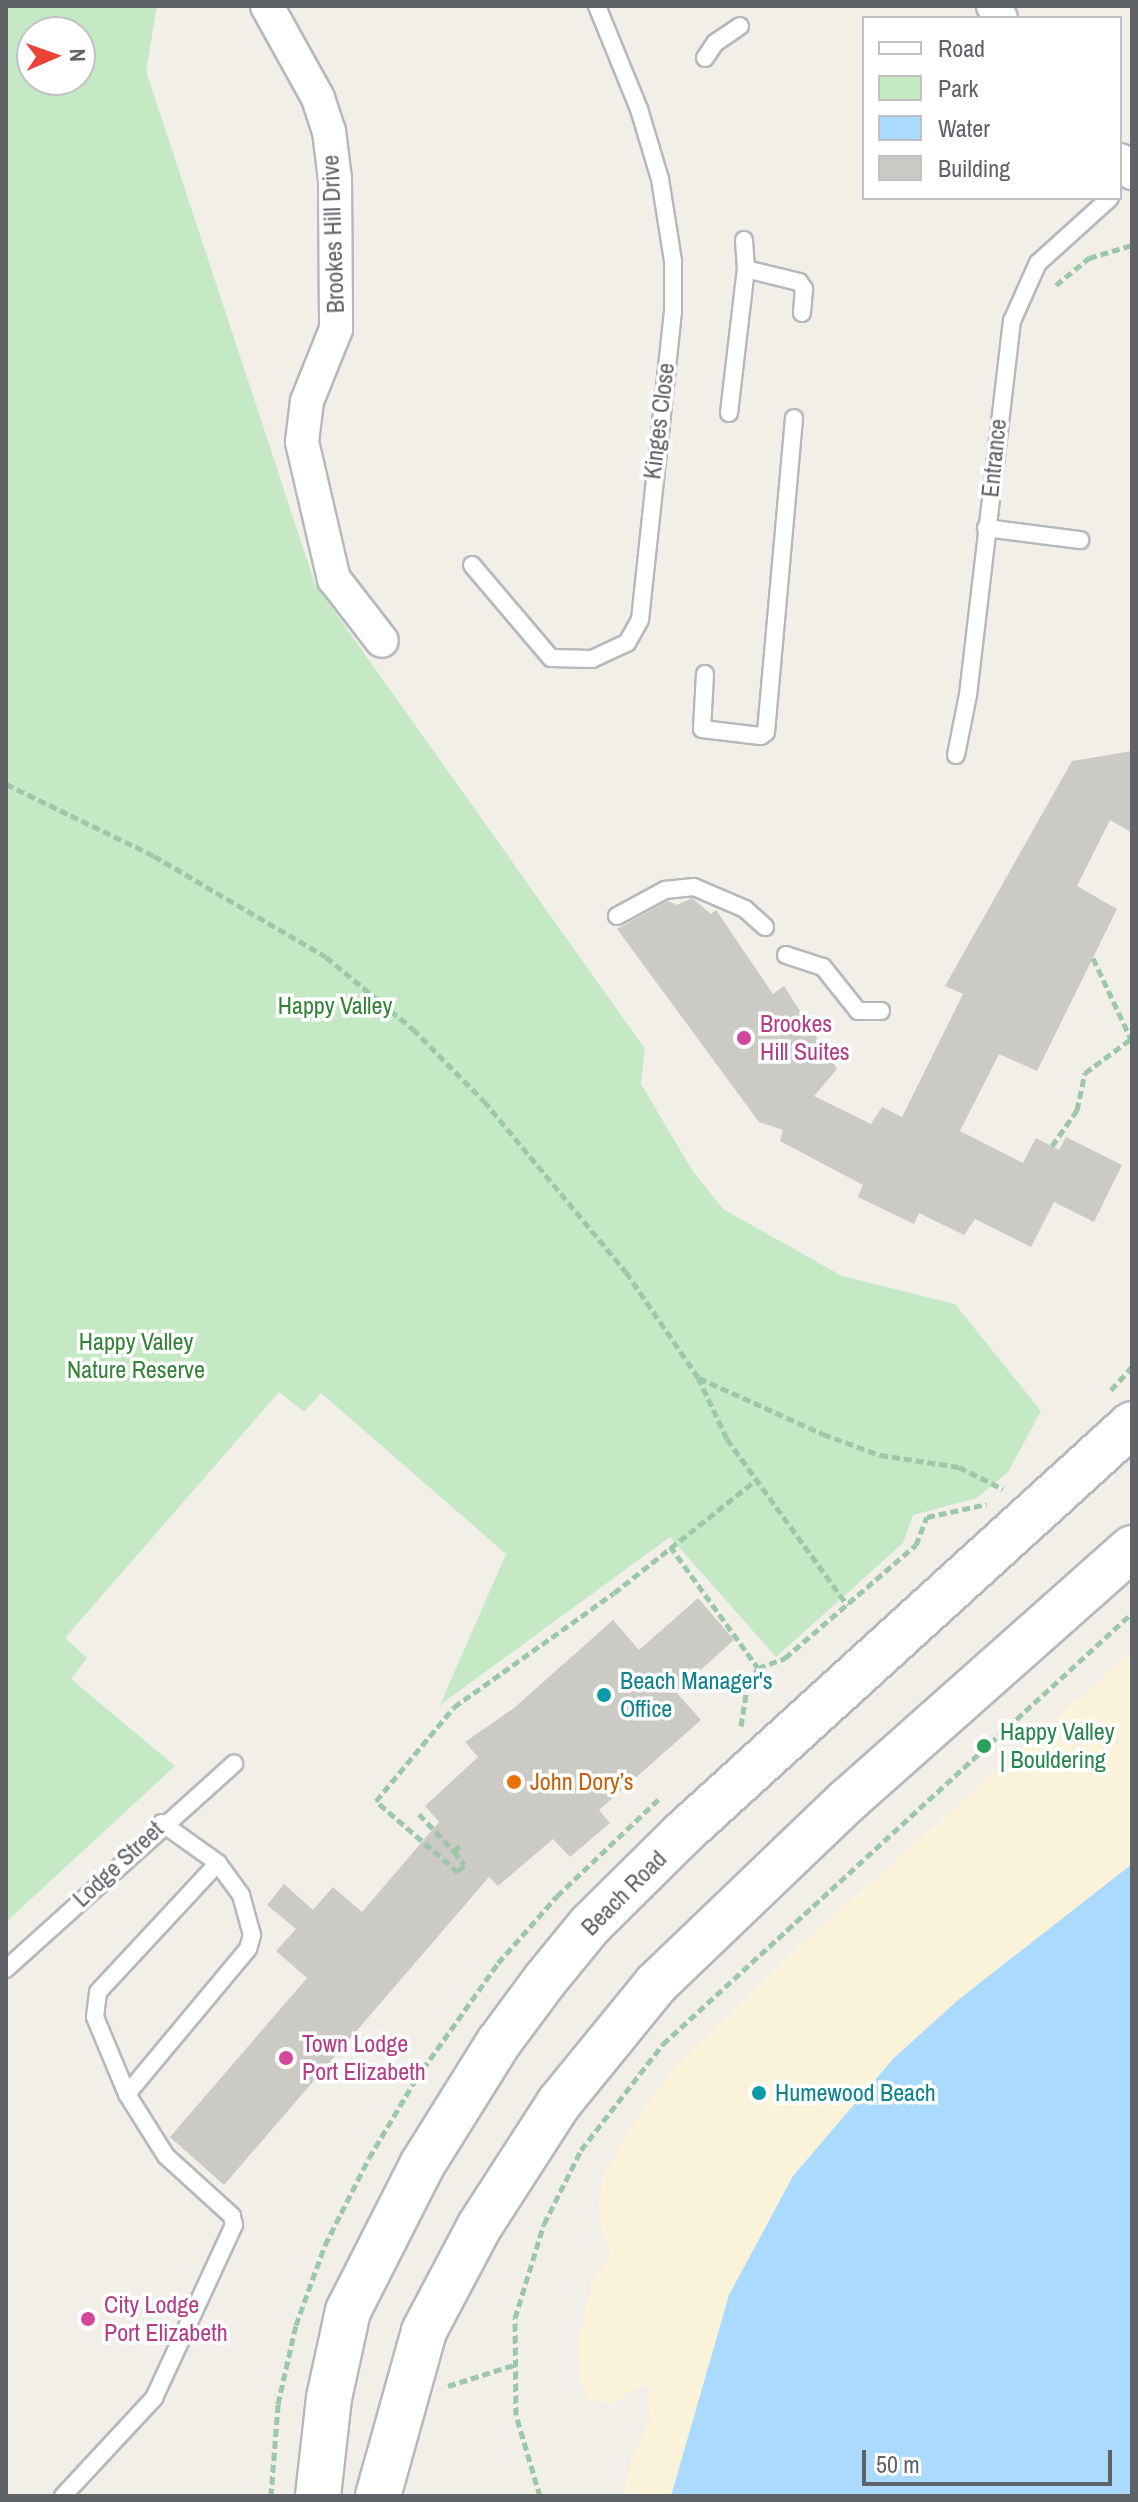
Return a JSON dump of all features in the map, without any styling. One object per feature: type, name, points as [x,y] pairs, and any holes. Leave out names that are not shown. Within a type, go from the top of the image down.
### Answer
[{"type":"main road","name":"Beach Road","points":[[318,2496],[322,2447],[348,2311],[422,2165],[499,2042],[590,1925],[1132,1424]]},
{"type":"main road","points":[[378,2496],[424,2331],[479,2227],[559,2103],[656,1984],[847,1801],[1051,1624],[1132,1548]]},
{"type":"main road","points":[[295,2496],[322,2447]]},
{"type":"street","name":"Brookes Hill Drive","points":[[267,6],[318,98],[329,131],[335,179],[336,329],[307,401],[302,442],[334,579],[382,641]]},
{"type":"lane","name":"Kinges Close","points":[[472,565],[551,658],[560,661],[592,659],[627,643],[640,620],[673,312],[673,261],[660,179],[639,109],[597,6]]},
{"type":"lane","points":[[705,58],[715,43],[740,26]]},
{"type":"lane","name":"Entrance","points":[[956,755],[968,695],[1012,321],[1038,263],[1108,200]]},
{"type":"lane","points":[[729,413],[746,269],[744,240]]},
{"type":"lane","points":[[746,269],[802,284],[802,313]]},
{"type":"lane","points":[[705,674],[702,729],[761,736],[766,732],[794,418]]},
{"type":"lane","points":[[986,528],[1080,540]]},
{"type":"lane","points":[[617,916],[665,890],[694,887],[745,909],[765,927]]},
{"type":"lane","points":[[786,955],[823,967],[858,1011],[881,1011]]},
{"type":"lane","name":"Lodge Street","points":[[6,1969],[162,1823],[234,1764]]},
{"type":"lane","points":[[127,2094],[248,1949],[251,1925],[241,1895],[218,1863],[162,1823]]},
{"type":"lane","points":[[63,2496],[154,2398],[234,2225],[232,2216],[166,2156],[127,2094],[95,2017],[98,1992],[218,1863]]},
{"type":"path","points":[[1053,288],[1089,258],[1132,245]]},
{"type":"path","points":[[6,784],[154,856],[326,957],[413,1029],[578,1211],[698,1377],[727,1439],[847,1605]]},
{"type":"path","points":[[1052,1146],[1077,1110],[1085,1073],[1132,1039],[1093,958]]},
{"type":"path","points":[[698,1377],[852,1445],[880,1455],[959,1467],[1006,1491]]},
{"type":"path","points":[[419,1814],[464,1865],[458,1872],[376,1801],[454,1707],[614,1593],[756,1480]]},
{"type":"path","points":[[741,1726],[747,1687],[758,1668],[785,1658],[916,1545],[927,1517],[992,1503]]},
{"type":"path","points":[[670,1546],[758,1668]]},
{"type":"path","points":[[540,2496],[516,2415],[515,2318],[544,2224],[581,2150],[663,2044],[1132,1613]]},
{"type":"path","points":[[454,1851],[461,1845]]},
{"type":"path","points":[[442,2400],[446,2386],[514,2365]]},
{"type":"green space","name":"Happy Valley","points":[[6,6],[157,6],[146,71],[315,584],[645,1049],[641,1084],[692,1170],[723,1209],[842,1276],[955,1304],[1041,1411],[1008,1472],[977,1498],[913,1515],[903,1543],[776,1657],[670,1537],[440,1705],[506,1554],[321,1393],[304,1412],[279,1392],[65,1638],[87,1658],[71,1679],[175,1766],[6,1922]]},
{"type":"sand","name":"Humewood Beach","points":[[1132,1651],[1132,1864],[958,2000],[893,2059],[793,2176],[729,2295],[671,2496],[624,2496],[631,2459],[651,2418],[647,2398],[652,2389],[641,2385],[612,2404],[588,2399],[580,2381],[579,2342],[591,2285],[611,2255],[599,2217],[600,2190],[605,2172],[640,2114],[672,2071],[798,1947]]},
{"type":"water","points":[[1132,1864],[1132,2496],[671,2496],[729,2295],[793,2176],[893,2059],[958,2000]]},
{"type":"building","points":[[1132,751],[1132,833],[1110,820],[1077,886],[1117,909],[1037,1071],[999,1054],[960,1131],[1023,1163],[1036,1138],[1059,1150],[1066,1137],[1122,1165],[1094,1222],[1054,1202],[1031,1247],[975,1219],[964,1235],[919,1213],[914,1224],[858,1197],[863,1185],[780,1141],[783,1130],[759,1122],[617,929],[668,901],[677,905],[692,898],[711,914],[716,910],[773,994],[784,986],[837,1069],[814,1096],[871,1124],[882,1107],[902,1117],[963,994],[945,986],[1072,761]]},
{"type":"building","points":[[698,1598],[734,1640],[676,1692],[701,1720],[599,1810],[610,1823],[570,1857],[553,1839],[498,1886],[489,1877],[224,2185],[170,2137],[307,1978],[276,1951],[296,1929],[267,1905],[284,1884],[313,1910],[333,1887],[362,1912],[439,1822],[425,1806],[478,1757],[465,1742],[514,1708],[613,1620],[639,1650]]},
{"type":"place","name":"Brookes Hill Suites","points":[[744,1038]]},
{"type":"place","name":"Beach Manager's Office","points":[[604,1695]]},
{"type":"place","name":"Happy Valley | Bouldering","points":[[984,1746]]},
{"type":"place","name":"John Dory’s","points":[[514,1782]]},
{"type":"place","name":"Town Lodge Port Elizabeth","points":[[286,2058]]},
{"type":"place","name":"Humewood Beach","points":[[759,2093]]},
{"type":"place","name":"City Lodge Port Elizabeth","points":[[88,2319]]},
{"type":"park label","name":"Happy Valley Nature Reserve","points":[[136,1356]]}]
